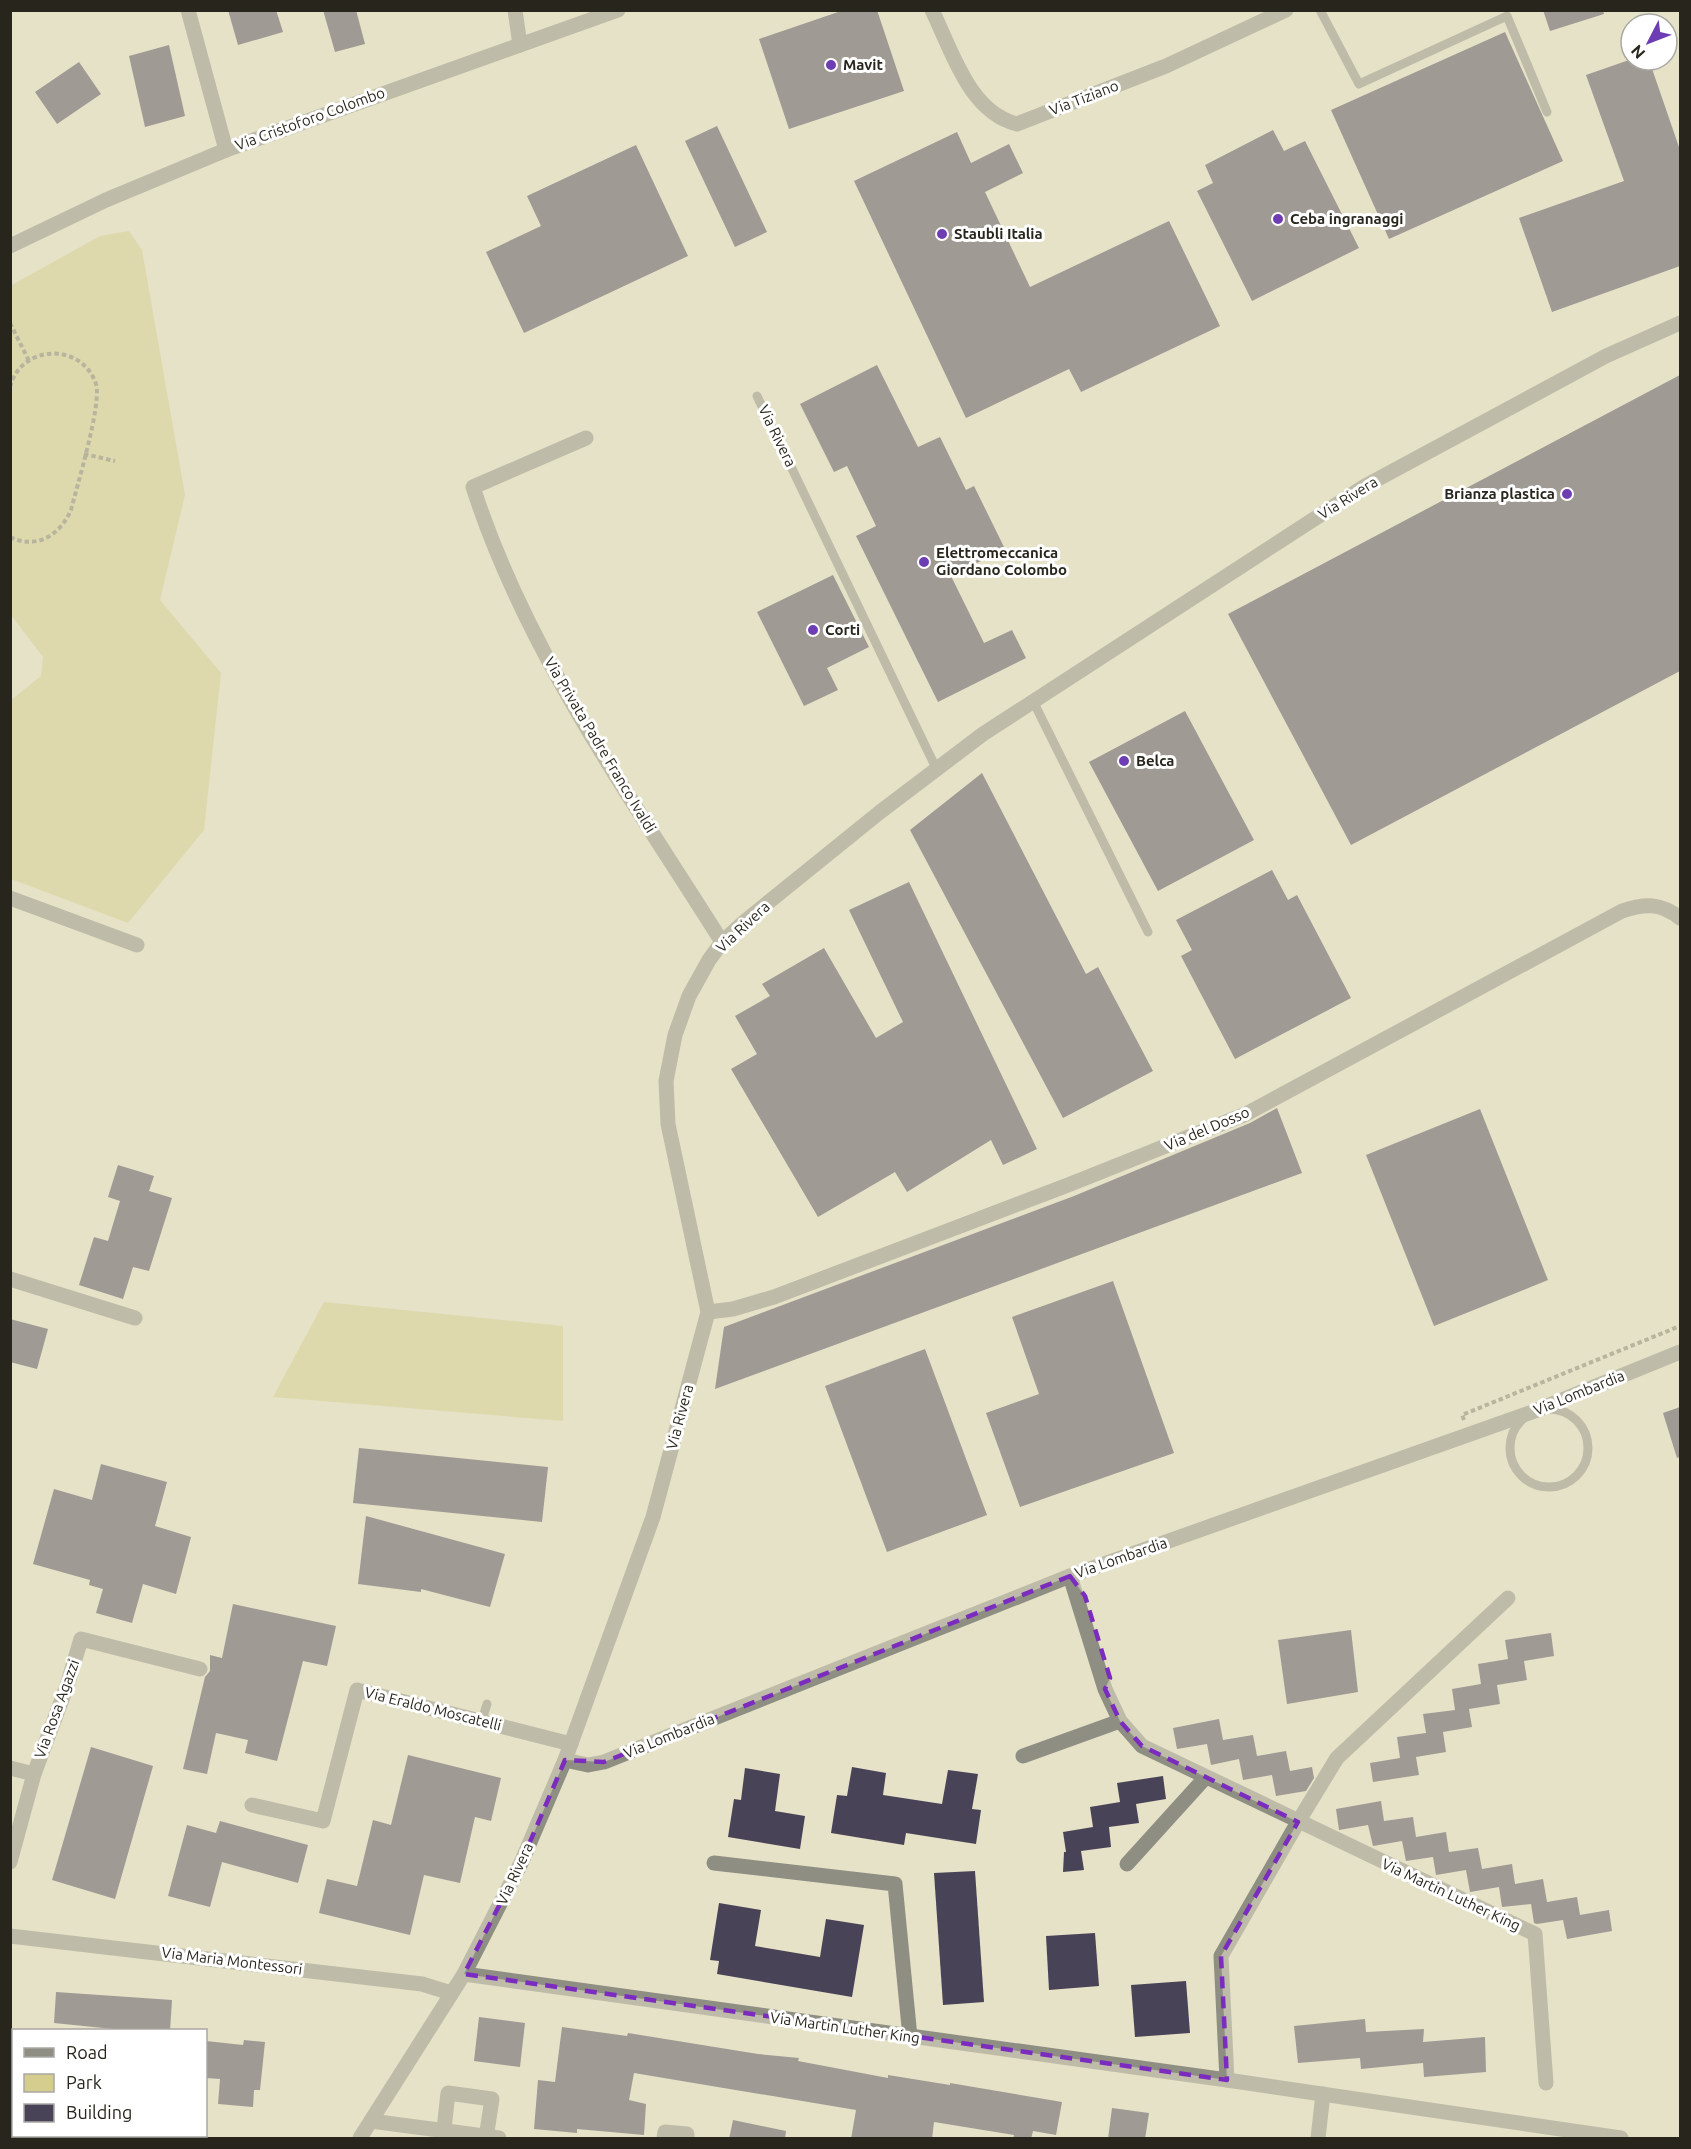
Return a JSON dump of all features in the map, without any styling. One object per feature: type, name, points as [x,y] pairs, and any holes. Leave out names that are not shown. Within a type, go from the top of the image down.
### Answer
[{"type":"street","points":[[188,10],[226,150]]},
{"type":"street","points":[[515,10],[520,45]]},
{"type":"street","name":"Via Cristoforo Colombo","points":[[10,246],[106,200],[226,150],[618,10]]},
{"type":"street","name":"Via Tiziano","points":[[932,10],[971,89],[984,107],[1002,120],[1017,124],[1166,66],[1286,10]]},
{"type":"street","name":"Via Rivera","points":[[360,2139],[464,1974],[517,1873],[565,1760],[653,1517],[708,1312],[704,1280],[668,1124],[666,1081],[675,1035],[689,996],[722,942],[936,768],[1032,701],[1365,486],[1606,356],[1680,323]]},
{"type":"street","name":"Via Privata Padre Franco Ivaldi","points":[[586,438],[473,487],[485,526],[553,671],[722,942]]},
{"type":"street","points":[[10,898],[137,945]]},
{"type":"street","name":"Via del Dosso","points":[[708,1312],[733,1310],[774,1297],[1057,1190],[1246,1114],[1622,911],[1654,905],[1667,908],[1680,918]]},
{"type":"street","points":[[10,1279],[135,1318]]},
{"type":"street","name":"Via Lombardia","points":[[565,1760],[588,1765],[604,1762],[1070,1576],[1470,1435],[1680,1352]]},
{"type":"street","name":"Via Martin Luther King","points":[[1070,1576],[1105,1689],[1120,1721],[1142,1746],[1535,1934],[1546,2083]]},
{"type":"street","points":[[1227,2080],[1221,1956],[1298,1822],[1337,1758],[1508,1598]]},
{"type":"street","name":"Via Rosa Agazzi","points":[[10,1862],[34,1774],[68,1686],[81,1639],[200,1669]]},
{"type":"street","name":"Via Eraldo Moscatelli","points":[[252,1805],[323,1821],[358,1686],[455,1710],[482,1720],[571,1744]]},
{"type":"street","points":[[1023,1756],[1120,1721]]},
{"type":"street","points":[[10,1768],[34,1774]]},
{"type":"street","points":[[1127,1864],[1205,1778]]},
{"type":"street","points":[[714,1863],[895,1884],[910,2037]]},
{"type":"street","name":"Via Maria Montessori","points":[[10,1936],[422,1984],[452,1994]]},
{"type":"street","name":"Via Martin Luther King","points":[[464,1974],[1227,2080],[1621,2139]]},
{"type":"street","points":[[372,2121],[443,2134],[490,2138],[492,2099],[448,2093],[443,2134]]},
{"type":"street","points":[[1318,2139],[1323,2094]]},
{"type":"street","points":[[664,2139],[665,2132],[687,2134],[687,2139]]},
{"type":"lane","points":[[1320,10],[1359,84],[1507,16],[1547,112]]},
{"type":"lane","name":"Via Rivera","points":[[757,396],[936,768]]},
{"type":"lane","points":[[1032,701],[1148,932]]},
{"type":"lane","points":[[1548,1409],[1561,1411],[1582,1426],[1587,1439],[1588,1452],[1585,1464],[1567,1483],[1554,1487],[1542,1486],[1525,1478],[1513,1463],[1511,1438],[1516,1427],[1535,1411],[1548,1409]]},
{"type":"lane","points":[[482,1720],[487,1704]]},
{"type":"path","points":[[10,323],[29,361]]},
{"type":"path","points":[[10,387],[14,373],[29,361],[49,352],[64,354],[78,361],[90,373],[97,385],[96,407],[71,510],[64,525],[53,536],[38,542],[20,541],[10,537]]},
{"type":"path","points":[[84,454],[115,461]]},
{"type":"path","points":[[1470,1435],[1462,1415],[1680,1326]]},
{"type":"highlighted area","points":[[1070,1576],[1085,1596],[1110,1678],[1105,1689],[1120,1721],[1142,1746],[1298,1822],[1221,1956],[1227,2080],[464,1974],[521,1863],[565,1760],[604,1762]]},
{"type":"green space","points":[[129,231],[142,250],[185,495],[160,600],[221,673],[204,830],[128,923],[11,879],[11,700],[41,676],[43,657],[11,615],[10,286],[100,236]]},
{"type":"green space","points":[[324,1302],[563,1326],[563,1421],[273,1397]]},
{"type":"building","points":[[228,10],[276,10],[283,32],[238,45]]},
{"type":"building","points":[[323,10],[356,10],[365,44],[335,52]]},
{"type":"building","name":"Mavit","points":[[844,10],[877,10],[904,91],[789,129],[759,39]]},
{"type":"building","points":[[1543,10],[1603,10],[1604,14],[1550,31]]},
{"type":"building","points":[[1505,32],[1563,161],[1389,239],[1331,110]]},
{"type":"building","points":[[169,45],[185,116],[145,127],[129,56]]},
{"type":"building","points":[[79,62],[101,94],[57,124],[35,92]]},
{"type":"building","points":[[1619,63],[1619,72],[1653,72],[1680,150],[1680,266],[1552,312],[1519,218],[1624,181],[1586,75]]},
{"type":"building","points":[[717,126],[767,232],[735,247],[685,141]]},
{"type":"building","name":"Ceba ingranaggi","points":[[1273,130],[1284,151],[1305,141],[1359,248],[1252,301],[1197,191],[1213,183],[1205,165]]},
{"type":"building","name":"Staubli Italia","points":[[957,132],[971,163],[1009,144],[1023,173],[985,192],[1030,287],[1169,221],[1220,326],[1081,392],[1069,369],[966,418],[854,181]]},
{"type":"building","points":[[636,145],[688,256],[524,333],[486,252],[541,226],[527,196]]},
{"type":"building","name":"Elettromeccanica Giordano Colombo","points":[[877,365],[918,447],[940,437],[966,490],[974,486],[1005,549],[951,576],[984,643],[1012,630],[1026,658],[938,702],[856,536],[876,526],[847,466],[834,472],[800,404]]},
{"type":"building","name":"Brianza plastica","points":[[1680,375],[1680,671],[1351,845],[1228,614]]},
{"type":"building","name":"Corti","points":[[833,575],[869,647],[827,668],[838,690],[804,706],[757,612]]},
{"type":"building","points":[[1185,711],[1254,840],[1158,891],[1089,762]]},
{"type":"building","points":[[982,773],[1086,974],[1098,967],[1153,1071],[1063,1118],[910,830]]},
{"type":"building","points":[[1272,870],[1288,900],[1297,895],[1351,998],[1235,1059],[1181,956],[1192,950],[1176,920]]},
{"type":"building","points":[[909,882],[1037,1149],[1003,1165],[991,1140],[907,1192],[895,1172],[818,1217],[731,1069],[757,1054],[735,1016],[770,996],[762,984],[824,948],[876,1038],[903,1022],[849,910]]},
{"type":"building","points":[[1277,1108],[1302,1173],[715,1389],[724,1327],[1074,1196],[1250,1123]]},
{"type":"building","points":[[1480,1109],[1548,1280],[1434,1326],[1366,1155]]},
{"type":"building","points":[[118,1165],[154,1176],[149,1191],[172,1198],[149,1271],[133,1267],[123,1299],[79,1285],[94,1237],[108,1241],[120,1201],[108,1197]]},
{"type":"building","points":[[1113,1281],[1174,1453],[1020,1507],[986,1413],[1039,1394],[1012,1317]]},
{"type":"building","points":[[10,1319],[48,1329],[37,1369],[10,1362]]},
{"type":"building","points":[[925,1349],[987,1515],[887,1552],[825,1386]]},
{"type":"building","points":[[1680,1407],[1680,1457],[1677,1458],[1663,1413]]},
{"type":"building","points":[[359,1448],[548,1467],[542,1522],[353,1503]]},
{"type":"building","points":[[101,1464],[167,1482],[155,1526],[191,1537],[176,1594],[143,1584],[132,1623],[96,1613],[103,1589],[89,1585],[90,1580],[33,1564],[54,1489],[92,1500]]},
{"type":"building","points":[[366,1516],[505,1554],[490,1607],[421,1589],[421,1592],[358,1584]]},
{"type":"building","points":[[233,1604],[336,1626],[327,1666],[303,1661],[277,1761],[245,1753],[248,1740],[216,1733],[207,1774],[183,1769],[205,1677],[210,1671],[210,1655],[222,1658]]},
{"type":"building","points":[[1351,1630],[1358,1692],[1287,1704],[1278,1640]]},
{"type":"building","points":[[1551,1633],[1554,1656],[1524,1661],[1527,1680],[1497,1685],[1500,1704],[1469,1709],[1472,1727],[1443,1732],[1446,1752],[1416,1757],[1419,1775],[1373,1782],[1370,1763],[1400,1758],[1397,1737],[1426,1733],[1423,1714],[1455,1710],[1452,1689],[1481,1684],[1478,1664],[1508,1659],[1505,1640]]},
{"type":"building","points":[[1219,1719],[1223,1740],[1253,1735],[1257,1756],[1286,1751],[1290,1771],[1312,1767],[1314,1778],[1306,1791],[1276,1796],[1272,1775],[1243,1780],[1239,1759],[1211,1765],[1207,1744],[1177,1749],[1173,1728]]},
{"type":"building","points":[[91,1747],[153,1766],[115,1899],[52,1880]]},
{"type":"building","points":[[408,1755],[501,1778],[491,1821],[475,1817],[460,1883],[424,1875],[410,1935],[319,1913],[327,1879],[357,1886],[373,1820],[391,1825]]},
{"type":"building","points":[[852,1767],[886,1773],[883,1795],[942,1804],[948,1770],[978,1774],[972,1809],[981,1810],[976,1844],[906,1833],[904,1845],[831,1833],[837,1795],[847,1796]]},
{"type":"building","points":[[745,1768],[780,1774],[775,1811],[805,1816],[800,1849],[728,1837],[734,1799],[741,1800]]},
{"type":"building","points":[[1163,1776],[1166,1799],[1136,1804],[1139,1823],[1109,1827],[1111,1847],[1081,1851],[1084,1870],[1063,1872],[1064,1852],[1066,1852],[1063,1832],[1093,1827],[1090,1807],[1120,1802],[1117,1783]]},
{"type":"building","points":[[1381,1801],[1384,1821],[1413,1817],[1416,1837],[1446,1832],[1449,1852],[1478,1848],[1482,1869],[1512,1864],[1515,1884],[1543,1879],[1547,1902],[1577,1897],[1580,1915],[1609,1910],[1612,1931],[1567,1939],[1563,1920],[1534,1923],[1531,1904],[1502,1907],[1499,1887],[1470,1892],[1466,1870],[1436,1875],[1433,1857],[1406,1861],[1402,1841],[1373,1846],[1368,1825],[1339,1830],[1336,1809]]},
{"type":"building","points":[[220,1821],[308,1845],[298,1883],[222,1862],[210,1907],[168,1896],[187,1825],[216,1833]]},
{"type":"building","points":[[975,1871],[984,2002],[943,2005],[934,1873]]},
{"type":"building","points":[[719,1903],[761,1910],[755,1946],[820,1957],[826,1919],[864,1925],[852,1997],[717,1974],[719,1961],[710,1960]]},
{"type":"building","points":[[1095,1933],[1099,1986],[1049,1990],[1046,1936]]},
{"type":"building","points":[[1186,1981],[1190,2033],[1135,2037],[1131,1985]]},
{"type":"building","points":[[56,1992],[172,2000],[170,2029],[113,2029],[54,2023]]},
{"type":"building","points":[[479,2017],[525,2023],[520,2067],[474,2061]]},
{"type":"building","points":[[1365,2019],[1366,2032],[1424,2029],[1423,2042],[1485,2037],[1486,2072],[1424,2077],[1423,2063],[1361,2069],[1360,2058],[1298,2063],[1294,2026]]},
{"type":"building","points":[[562,2027],[627,2036],[628,2033],[758,2054],[799,2058],[798,2061],[888,2078],[888,2075],[950,2085],[950,2083],[1062,2102],[1056,2135],[1033,2131],[1031,2139],[1013,2139],[1014,2135],[934,2122],[932,2139],[851,2139],[856,2110],[634,2073],[629,2100],[646,2104],[644,2135],[577,2129],[577,2133],[534,2129],[538,2080],[555,2082]]},
{"type":"building","points":[[244,2040],[265,2042],[260,2090],[254,2090],[253,2107],[218,2104],[220,2079],[207,2078],[207,2041],[243,2045]]},
{"type":"building","points":[[1112,2108],[1149,2113],[1145,2139],[1108,2139]]},
{"type":"building","points":[[733,2120],[786,2131],[785,2139],[729,2139]]},
{"type":"place","name":"Mavit","points":[[831,65]]},
{"type":"place","name":"Ceba ingranaggi","points":[[1278,219]]},
{"type":"place","name":"Staubli Italia","points":[[942,234]]},
{"type":"place","name":"Brianza plastica","points":[[1567,494]]},
{"type":"place","name":"Elettromeccanica Giordano Colombo","points":[[924,562]]},
{"type":"place","name":"Corti","points":[[813,630]]},
{"type":"place","name":"Belca","points":[[1124,761]]}]
